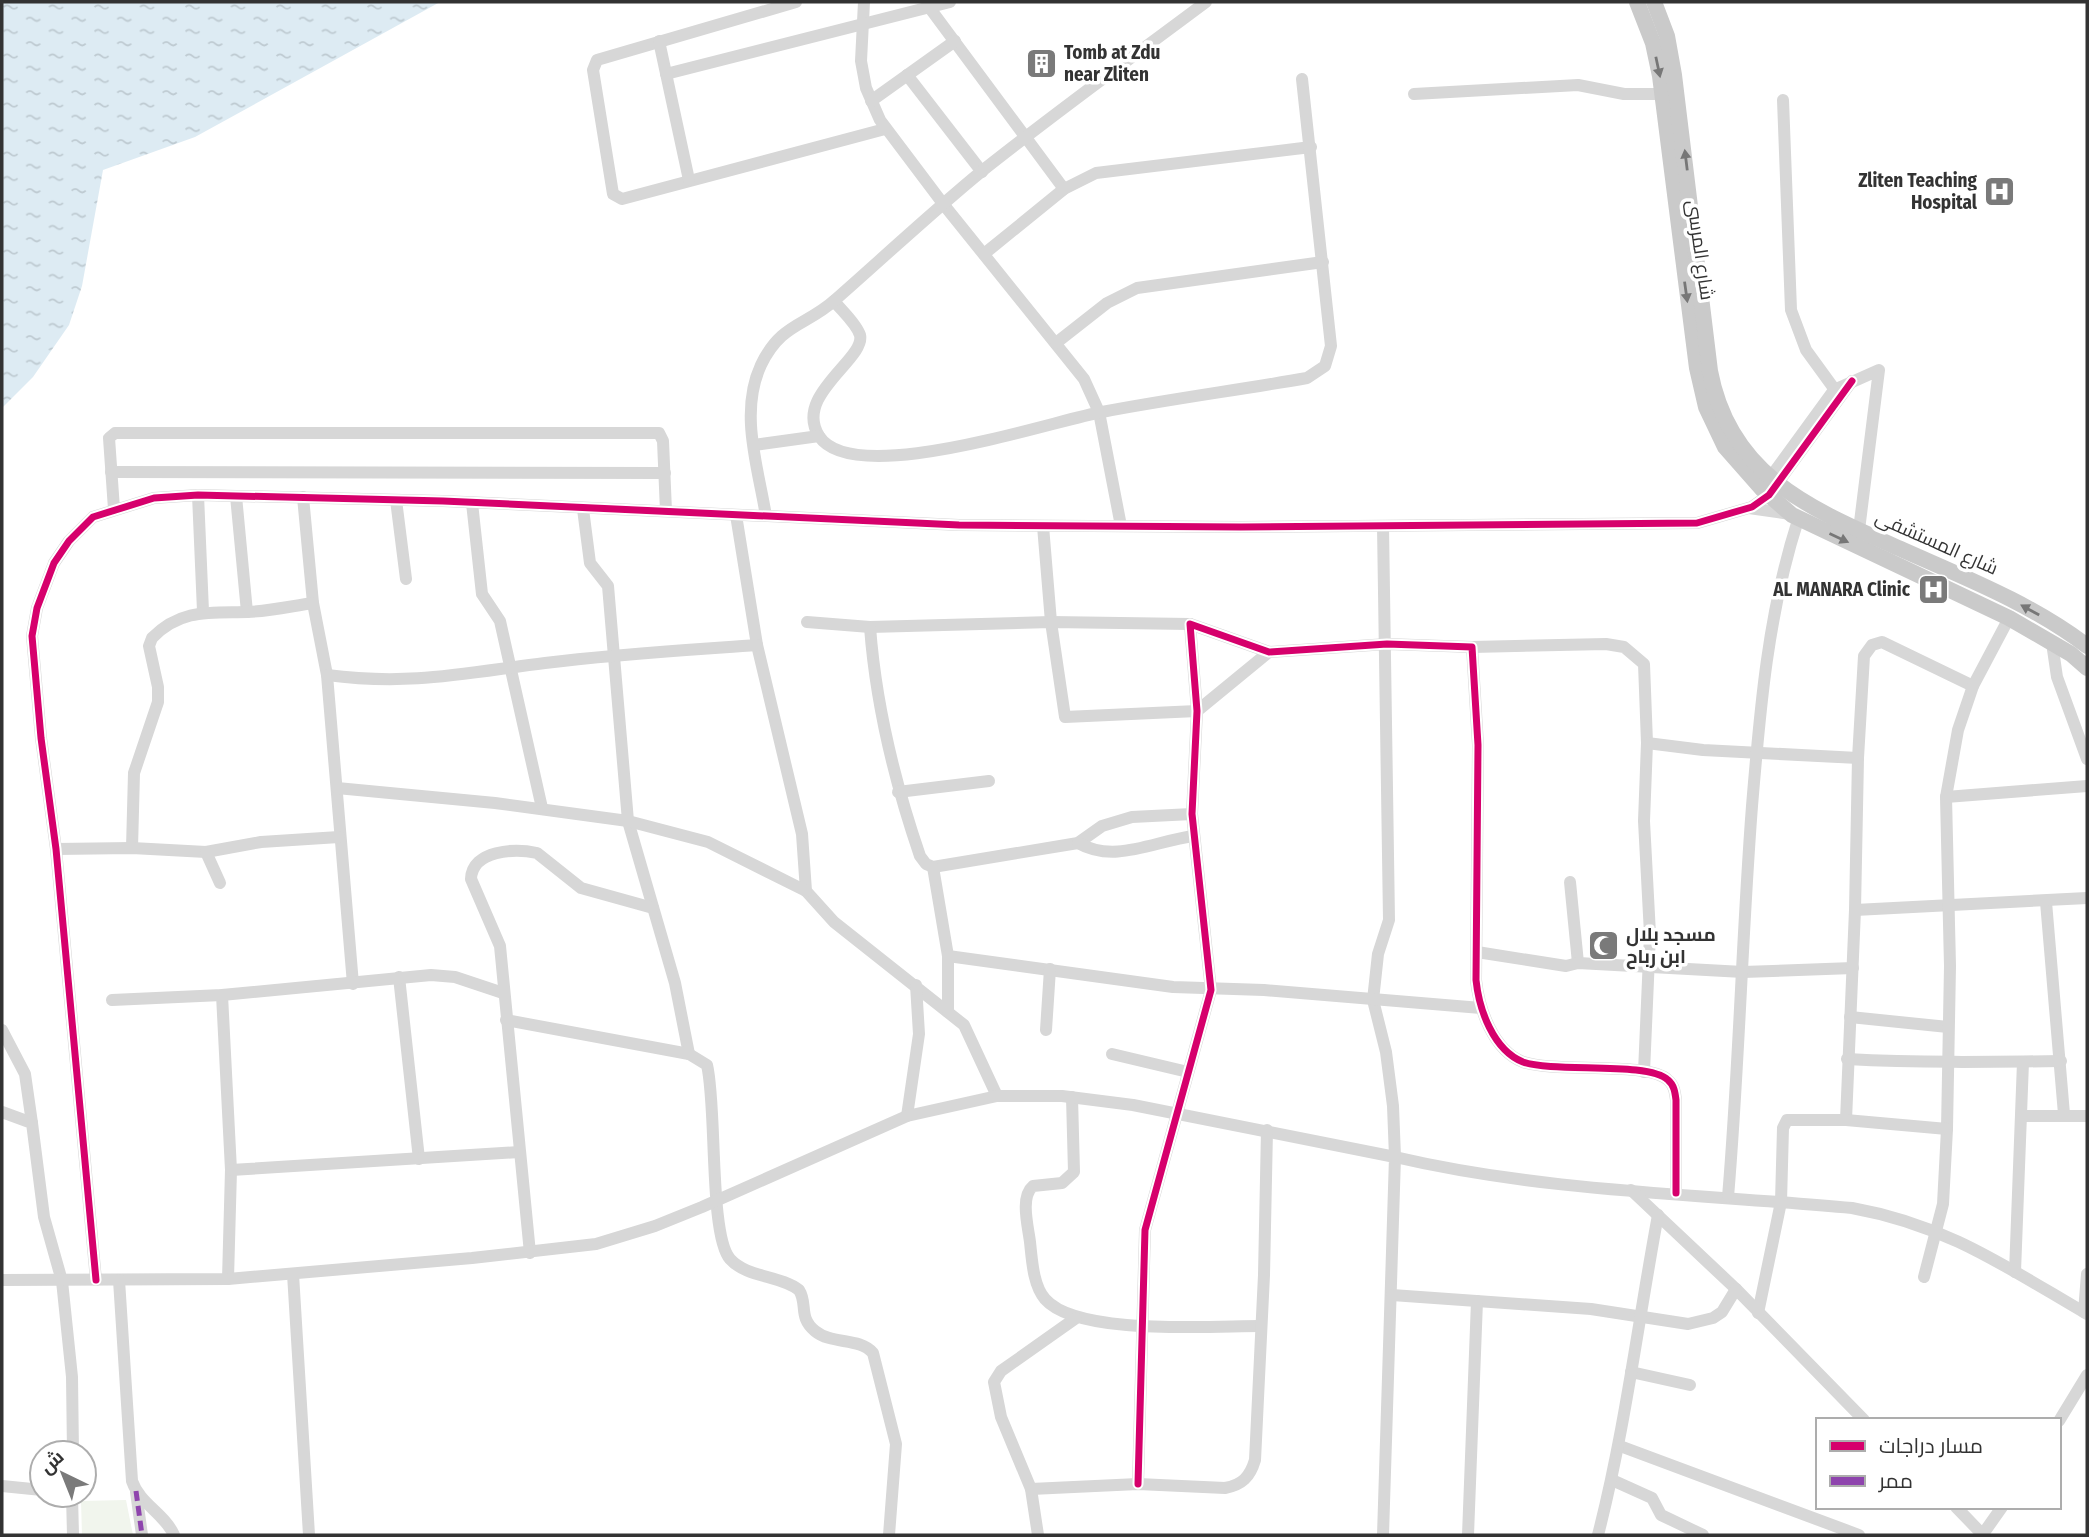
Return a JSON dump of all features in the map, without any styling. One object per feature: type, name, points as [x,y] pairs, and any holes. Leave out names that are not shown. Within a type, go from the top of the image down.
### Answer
[{"type":"main road","name":"شارع المرسى","points":[[1637,2],[1653,43],[1701,389],[1725,447],[1770,487]]},
{"type":"main road","name":"شارع المرسى","points":[[1654,2],[1667,36],[1674,75],[1713,386],[1734,437],[1770,487]]},
{"type":"main road","name":"شارع المستشفى","points":[[1770,487],[1795,517],[2009,618],[2052,643],[2087,668]]},
{"type":"main road","name":"شارع المستشفى","points":[[1770,487],[1998,592],[2087,646]]},
{"type":"street","points":[[796,2],[602,57],[594,66],[612,191],[622,199],[885,129]]},
{"type":"street","points":[[864,2],[861,61],[871,101],[885,129],[1084,379],[1099,412],[1121,526]]},
{"type":"street","points":[[666,74],[950,2]]},
{"type":"street","points":[[766,516],[754,445],[751,402],[756,378],[766,357],[787,330],[834,301],[856,278],[982,172],[1206,2]]},
{"type":"street","points":[[929,7],[1064,188]]},
{"type":"street","points":[[659,41],[689,180]]},
{"type":"street","points":[[871,101],[955,41]]},
{"type":"street","points":[[907,75],[982,172]]},
{"type":"street","points":[[834,301],[859,331],[860,343],[857,352],[832,376],[817,406],[815,423],[819,436],[831,446],[848,453],[945,450],[1099,412],[1307,378],[1317,374],[1325,366],[1331,346],[1302,79]]},
{"type":"street","points":[[1414,94],[1570,85],[1623,94],[1661,94]]},
{"type":"street","points":[[1783,100],[1791,310],[1801,340],[1838,394]]},
{"type":"street","points":[[984,254],[1064,188],[1106,170],[1311,147]]},
{"type":"street","points":[[1056,343],[1107,303],[1137,288],[1323,262]]},
{"type":"street","points":[[96,1280],[56,849],[41,738],[34,621],[44,586],[61,552],[93,517],[154,498],[198,495],[396,500],[1043,526],[1682,524],[1712,521],[1749,508],[1770,487],[1838,394],[1852,381],[1879,370],[1859,530]]},
{"type":"street","points":[[114,509],[109,438],[115,433],[659,433],[663,437],[666,511]]},
{"type":"street","points":[[754,445],[819,436]]},
{"type":"street","points":[[111,472],[665,473]]},
{"type":"street","points":[[198,495],[203,611]]},
{"type":"street","points":[[236,496],[247,612]]},
{"type":"street","points":[[303,498],[313,603],[327,675],[353,984]]},
{"type":"street","points":[[396,500],[406,579]]},
{"type":"street","points":[[472,503],[482,594],[498,615],[542,808]]},
{"type":"street","points":[[1728,1197],[1756,752],[1768,640],[1795,517],[1749,508]]},
{"type":"street","points":[[583,509],[590,563],[608,586],[628,821],[675,983],[689,1054]]},
{"type":"street","points":[[736,515],[757,645],[802,834],[806,891]]},
{"type":"street","points":[[1043,526],[1051,622],[1065,717],[1197,711],[1269,652]]},
{"type":"street","points":[[1383,526],[1387,644],[1389,920],[1378,954],[1373,1000],[1386,1052],[1393,1106],[1395,1157],[1383,1535]]},
{"type":"street","points":[[132,848],[134,773],[158,702],[150,642],[161,630],[203,611],[247,612],[313,603]]},
{"type":"street","points":[[1924,1277],[1943,1204],[1947,1129],[1946,797],[1958,730],[1973,686],[2009,618]]},
{"type":"street","points":[[807,622],[870,627],[1051,622],[1190,624],[1269,652],[1387,644],[1472,648],[1606,644],[1624,647],[1644,664],[1647,743],[1644,821],[1649,881],[1650,967],[1644,1072]]},
{"type":"street","points":[[1138,1484],[1145,1230],[1211,990],[1192,814],[1192,762],[1197,711],[1190,624]]},
{"type":"street","points":[[870,627],[878,707],[898,792],[920,856],[926,864],[933,867],[1078,843],[1112,821],[1132,817],[1192,814]]},
{"type":"street","points":[[1846,1120],[1864,656],[1872,645],[1882,642],[1973,686]]},
{"type":"street","points":[[2052,643],[2057,677],[2087,759]]},
{"type":"street","points":[[327,675],[402,680],[445,679],[613,656],[757,645]]},
{"type":"street","points":[[1472,648],[1478,745],[1476,980],[1481,1008],[1509,1054],[1521,1061],[1664,1076],[1674,1087],[1676,1193]]},
{"type":"street","points":[[1647,743],[1858,758]]},
{"type":"street","points":[[898,792],[989,781]]},
{"type":"street","points":[[1946,797],[2087,786]]},
{"type":"street","points":[[337,788],[542,808],[628,821],[708,842],[806,891],[842,929],[964,1025],[977,1047],[997,1096]]},
{"type":"street","points":[[1078,843],[1093,851],[1108,853],[1194,836]]},
{"type":"street","points":[[56,849],[132,848],[206,852],[261,842],[339,837]]},
{"type":"street","points":[[206,852],[220,883]]},
{"type":"street","points":[[530,1252],[519,1152],[516,1085],[506,1020],[500,946],[471,879],[475,864],[482,858],[537,852],[581,888],[653,908]]},
{"type":"street","points":[[933,867],[948,956],[948,1012]]},
{"type":"street","points":[[1570,882],[1578,963]]},
{"type":"street","points":[[1856,910],[2087,898]]},
{"type":"street","points":[[2046,902],[2064,1114]]},
{"type":"street","points":[[1477,952],[1566,966],[1578,963],[1743,972],[1853,968]]},
{"type":"street","points":[[948,956],[1211,990],[1265,990],[1481,1008]]},
{"type":"street","points":[[1046,1031],[1050,969]]},
{"type":"street","points":[[111,1000],[222,995],[353,984],[399,977],[455,976],[503,993]]},
{"type":"street","points":[[399,977],[419,1159]]},
{"type":"street","points":[[907,1115],[919,1034],[916,985]]},
{"type":"street","points":[[222,995],[231,1170],[228,1279]]},
{"type":"street","points":[[1850,1017],[1948,1027]]},
{"type":"street","points":[[506,1020],[689,1054],[702,1060],[708,1071],[716,1200],[726,1252],[731,1260],[799,1290],[803,1295],[803,1314],[815,1331],[831,1341],[864,1346],[873,1353],[896,1444],[889,1535]]},
{"type":"street","points":[[2,1030],[25,1073],[44,1217],[62,1281],[72,1377],[74,1439]]},
{"type":"street","points":[[1112,1054],[1188,1072]]},
{"type":"street","points":[[1847,1059],[1947,1063],[2061,1061]]},
{"type":"street","points":[[2015,1272],[2023,1115],[2022,1062]]},
{"type":"street","points":[[2,1280],[228,1279],[530,1252],[626,1236],[716,1200],[907,1115],[997,1096],[1072,1097],[1177,1113],[1479,1175],[1864,1210],[1904,1218],[1938,1230],[2086,1313],[2087,1274]]},
{"type":"street","points":[[1072,1097],[1074,1172],[1062,1183],[1034,1186],[1026,1197],[1032,1260],[1038,1288],[1046,1300],[1076,1318],[1142,1326],[1260,1326]]},
{"type":"street","points":[[2,1112],[32,1122]]},
{"type":"street","points":[[2023,1115],[2087,1115]]},
{"type":"street","points":[[1758,1313],[1781,1202],[1784,1124],[1791,1119],[1846,1120],[1947,1129]]},
{"type":"street","points":[[1031,1489],[1138,1484],[1225,1488],[1236,1486],[1251,1473],[1256,1447],[1267,1130]]},
{"type":"street","points":[[231,1170],[519,1152]]},
{"type":"street","points":[[1631,1190],[1736,1289],[1862,1418]]},
{"type":"street","points":[[1598,1535],[1620,1446],[1638,1319],[1658,1214]]},
{"type":"street","points":[[293,1274],[309,1535]]},
{"type":"street","points":[[119,1280],[132,1481],[136,1491],[142,1535]]},
{"type":"street","points":[[1392,1295],[1591,1310],[1638,1319],[1688,1324],[1713,1318],[1730,1303],[1736,1289]]},
{"type":"street","points":[[1477,1301],[1469,1534],[1483,1535]]},
{"type":"street","points":[[1037,1535],[1031,1489],[1001,1417],[994,1382],[1002,1371],[1076,1318]]},
{"type":"street","points":[[1631,1372],[1690,1385]]},
{"type":"street","points":[[2061,1418],[2087,1376]]},
{"type":"street","points":[[1620,1446],[1859,1535]]},
{"type":"street","points":[[1612,1480],[1652,1499],[1661,1515],[1703,1535]]},
{"type":"street","points":[[2,1486],[28,1489]]},
{"type":"street","points":[[136,1491],[162,1517],[174,1535]]},
{"type":"street","points":[[72,1509],[73,1535]]},
{"type":"street","points":[[1958,1509],[1983,1534],[2001,1509]]},
{"type":"shaded area","points":[[126,1500],[133,1535],[82,1535],[81,1509],[98,1509],[98,1501]]},
{"type":"water","points":[[2,2],[440,2],[195,137],[103,170],[82,286],[69,325],[33,377],[2,408]]},
{"type":"marked path","points":[[136,1491],[142,1535]]},
{"type":"cycle path","points":[[96,1280],[56,849],[41,738],[32,636],[37,608],[54,563],[69,541],[93,517],[154,498],[198,495],[443,501],[959,525],[1241,527],[1697,523],[1752,507],[1769,495],[1852,381]]},
{"type":"cycle path","points":[[1138,1484],[1145,1230],[1211,990],[1192,814],[1197,711],[1190,624],[1269,652],[1387,644],[1472,647],[1478,745],[1476,980],[1484,1016],[1503,1048],[1523,1062],[1556,1067],[1641,1071],[1657,1074],[1668,1080],[1673,1086],[1676,1100],[1676,1193]]},
{"type":"place","name":"Tomb at Zdu near Zliten","points":[[1041,63]]},
{"type":"place","name":"Zliten Teaching Hospital","points":[[2000,191]]},
{"type":"place","name":"AL MANARA Clinic","points":[[1933,589]]},
{"type":"place","name":"مسجد بلال ابن رباح","points":[[1603,945]]}]
